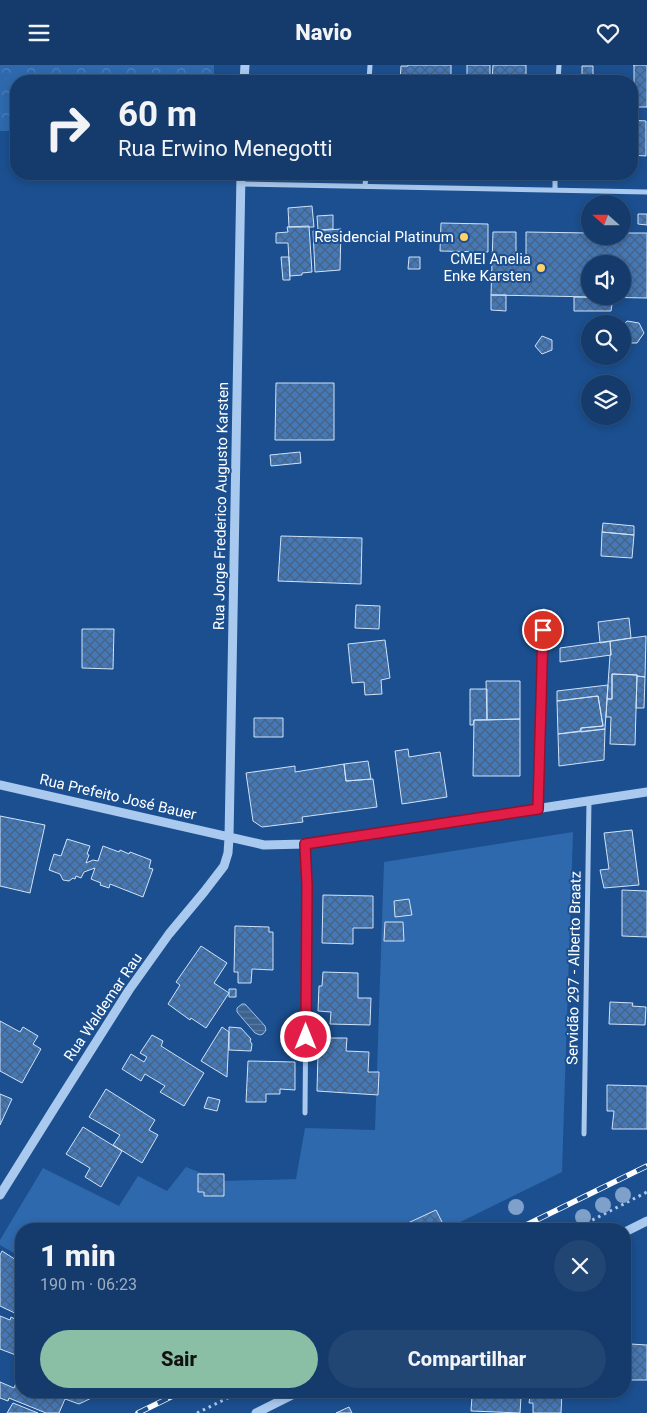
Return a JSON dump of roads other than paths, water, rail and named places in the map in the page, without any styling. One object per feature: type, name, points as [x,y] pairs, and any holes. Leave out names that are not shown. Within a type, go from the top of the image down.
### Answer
[{"type":"street","name":"Rua Jorge Frederico Augusto Karsten","points":[[229,838],[241,180]]},
{"type":"street","points":[[365,187],[366,180]]},
{"type":"street","points":[[555,180],[555,190]]},
{"type":"street","points":[[241,184],[647,192]]},
{"type":"street","points":[[538,809],[544,611]]},
{"type":"street","name":"Rua Prefeito José Bauer","points":[[0,785],[264,845],[305,844],[647,792]]},
{"type":"street","name":"Servidão 297 - Alberto Braatz","points":[[584,1135],[589,801]]},
{"type":"street","name":"Rua Waldemar Rau","points":[[0,1195],[129,990],[169,934],[224,866],[228,853],[229,838]]},
{"type":"street","points":[[305,844],[307,885],[305,1113]]},
{"type":"street","points":[[631,1229],[647,1221]]},
{"type":"street","points":[[256,1413],[286,1398]]},
{"type":"railway","points":[[530,1223],[647,1166]]},
{"type":"railway","points":[[138,1413],[169,1398]]},
{"type":"place","name":"Residencial Platinum","points":[[464,237]]},
{"type":"place","name":"CMEI Anelia Enke Karsten","points":[[541,268]]}]
